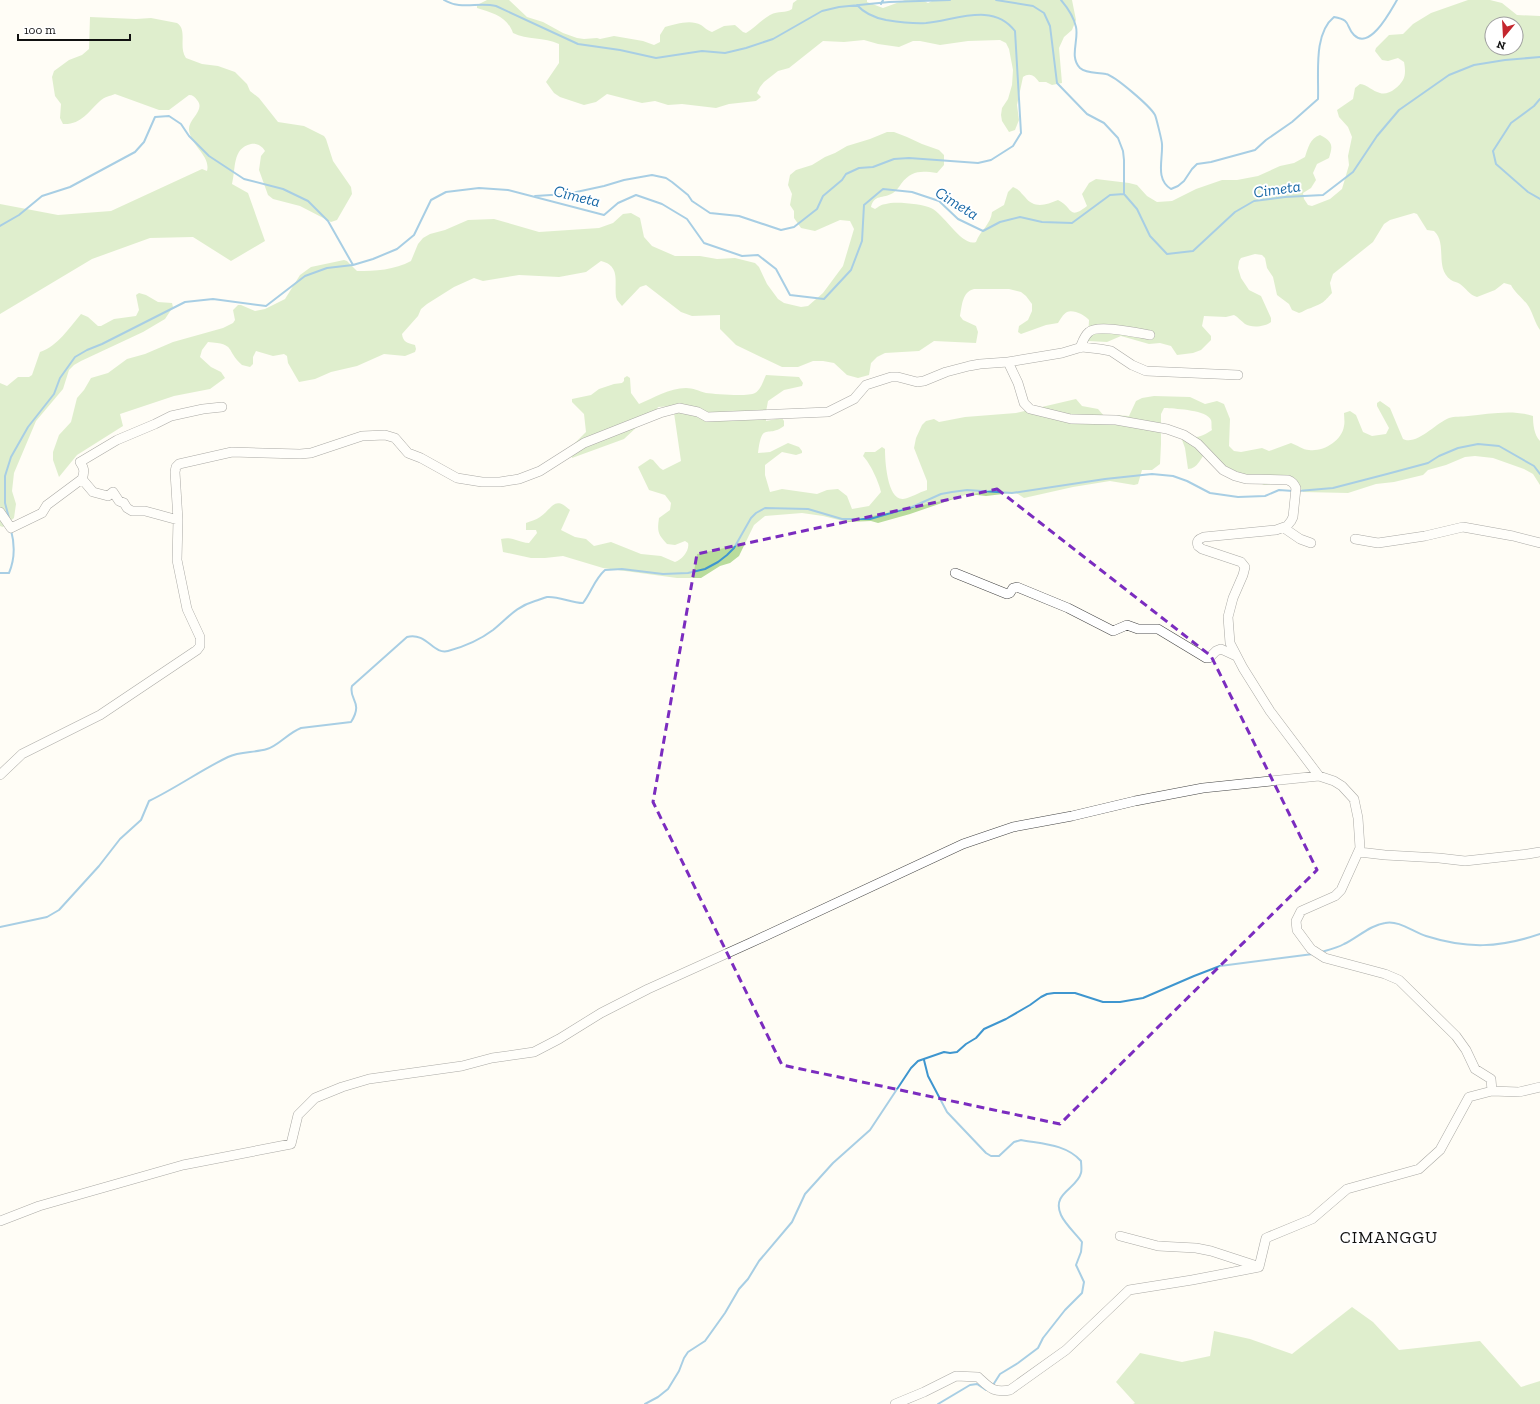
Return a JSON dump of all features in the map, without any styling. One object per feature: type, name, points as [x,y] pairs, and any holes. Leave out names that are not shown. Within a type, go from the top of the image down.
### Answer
[{"type":"street","points":[[1080,348],[1089,331],[1095,329],[1108,329],[1150,335]]},
{"type":"street","points":[[0,775],[22,754],[100,715],[199,648],[201,641],[200,637],[188,609],[176,560],[178,520],[175,472],[176,467],[184,462],[232,452],[311,453],[362,436],[385,435],[395,438],[408,453],[421,458],[457,478],[482,482],[500,482],[519,479],[540,471],[584,443],[660,413],[679,408],[698,412],[707,418],[828,412],[854,399],[866,385],[891,377],[898,377],[917,382],[924,381],[946,372],[969,366],[1008,362],[1062,353],[1080,348],[1111,351],[1132,365],[1146,371],[1238,375]]},
{"type":"street","points":[[1008,362],[1018,383],[1024,403],[1030,409],[1071,419],[1116,420],[1167,429],[1184,435],[1198,444],[1223,470],[1235,476],[1246,479],[1292,482],[1296,488],[1293,517],[1289,524],[1284,528],[1204,537],[1198,541],[1198,546],[1202,549],[1241,562],[1244,567],[1243,575],[1233,598],[1228,617],[1230,643],[1236,656],[1270,711],[1319,776]]},
{"type":"street","points":[[0,512],[11,528],[17,527],[42,514],[47,504],[82,479],[84,468],[80,462],[117,440],[171,416],[203,409],[222,407]]},
{"type":"street","points":[[82,479],[93,492],[108,496],[113,492],[119,501],[124,503],[127,508],[132,511],[145,511],[178,520]]},
{"type":"street","points":[[1355,539],[1378,543],[1425,536],[1463,527],[1514,536],[1540,543]]},
{"type":"street","points":[[1284,528],[1310,544]]},
{"type":"street","points":[[955,573],[1007,594],[1010,593],[1013,588],[1017,587],[1068,608],[1113,631],[1127,625],[1138,629],[1158,629],[1206,658],[1209,658],[1216,651],[1221,649],[1236,656]]},
{"type":"street","points":[[0,1221],[39,1206],[183,1165],[291,1144],[298,1115],[315,1098],[342,1087],[369,1079],[462,1066],[492,1058],[534,1052],[559,1039],[601,1013],[648,989],[750,944],[963,844],[993,833],[1135,801],[1203,788],[1319,776],[1342,786],[1354,799],[1358,818],[1360,843],[1359,852],[1342,890],[1335,896],[1301,911],[1296,921],[1297,930],[1311,949],[1325,958],[1385,974],[1399,980],[1456,1036],[1466,1050],[1475,1069],[1491,1079],[1492,1091]]},
{"type":"street","points":[[1359,852],[1465,861],[1540,852]]},
{"type":"street","points":[[1259,1267],[1266,1238],[1312,1219],[1346,1189],[1419,1169],[1440,1150],[1469,1097],[1492,1091],[1519,1092],[1540,1087]]},
{"type":"street","points":[[1120,1236],[1158,1246],[1196,1248],[1210,1251],[1259,1267]]},
{"type":"street","points":[[894,1404],[924,1392],[956,1376],[978,1377],[989,1387],[1000,1392],[1010,1390],[1066,1350],[1129,1290],[1259,1267]]},
{"type":"highlighted area","points":[[997,489],[1211,656],[1317,870],[1060,1124],[782,1065],[653,802],[697,554]]},
{"type":"green space","points":[[487,0],[509,0],[527,17],[543,22],[563,33],[577,38],[600,39],[614,36],[643,41],[654,45],[660,42],[660,35],[665,27],[683,23],[697,23],[712,32],[724,26],[735,25],[746,33],[770,15],[792,9],[793,3],[797,0],[867,0],[867,2],[883,8],[905,0],[922,0],[928,3],[934,0],[1072,0],[1076,20],[1072,30],[1064,37],[1059,48],[1062,83],[1052,85],[1046,82],[1039,82],[1034,76],[1028,75],[1023,77],[1017,105],[1019,120],[1015,130],[1009,132],[1002,121],[1001,115],[1002,108],[1008,99],[1012,85],[1013,70],[1009,49],[1006,43],[1000,40],[968,41],[940,45],[913,41],[899,47],[864,40],[844,42],[823,41],[789,68],[778,71],[764,82],[757,93],[761,97],[756,101],[729,104],[716,108],[682,104],[668,105],[655,101],[642,103],[607,94],[596,102],[584,105],[560,97],[554,93],[546,82],[559,63],[559,44],[547,40],[524,37],[513,33],[503,19],[477,8],[477,5]]},
{"type":"green space","points":[[1468,0],[1490,0],[1502,3],[1517,15],[1540,16],[1540,330],[1529,307],[1511,285],[1504,283],[1495,290],[1477,297],[1460,284],[1451,280],[1443,269],[1438,236],[1434,231],[1427,230],[1417,214],[1414,213],[1390,220],[1384,224],[1373,242],[1333,274],[1330,283],[1332,293],[1327,299],[1321,304],[1299,313],[1292,310],[1289,304],[1277,295],[1273,277],[1267,268],[1265,258],[1262,255],[1255,254],[1241,258],[1238,268],[1241,278],[1249,290],[1261,296],[1271,318],[1271,322],[1262,326],[1254,326],[1245,324],[1234,315],[1226,317],[1204,316],[1202,326],[1211,336],[1211,340],[1201,350],[1193,353],[1177,355],[1171,346],[1160,343],[1149,344],[1121,336],[1107,342],[1088,341],[1089,320],[1082,314],[1072,311],[1066,313],[1058,323],[1046,325],[1021,334],[1018,332],[1019,326],[1028,320],[1032,311],[1032,304],[1026,296],[1021,292],[1009,289],[974,289],[965,296],[960,316],[963,320],[976,326],[978,332],[976,343],[934,341],[919,351],[885,353],[877,357],[871,363],[869,375],[858,378],[847,375],[834,363],[823,361],[813,361],[798,367],[782,367],[736,345],[720,329],[720,315],[692,316],[681,312],[646,285],[640,287],[622,306],[616,297],[616,280],[614,271],[607,263],[601,261],[586,272],[559,277],[519,275],[483,281],[474,278],[454,287],[421,309],[418,316],[402,334],[403,339],[406,342],[415,345],[415,352],[405,356],[384,354],[357,366],[331,372],[315,379],[299,382],[288,363],[287,356],[284,354],[273,356],[256,351],[253,357],[253,364],[250,367],[242,365],[227,346],[208,342],[202,350],[200,357],[211,367],[221,372],[225,378],[210,389],[174,396],[120,414],[123,426],[77,455],[59,477],[53,460],[53,452],[59,435],[71,422],[77,398],[91,378],[108,373],[127,359],[145,354],[173,342],[223,328],[233,323],[235,320],[233,310],[238,305],[255,311],[265,309],[285,299],[300,275],[311,267],[344,260],[357,271],[392,268],[411,261],[418,244],[423,238],[468,220],[494,219],[539,232],[599,228],[613,223],[623,214],[631,213],[640,218],[644,237],[652,246],[675,256],[700,256],[717,259],[735,258],[755,263],[759,267],[767,284],[778,299],[784,303],[801,307],[808,306],[823,293],[843,266],[854,229],[850,221],[840,220],[815,231],[801,228],[794,218],[794,211],[790,205],[792,194],[788,185],[790,175],[796,170],[812,165],[847,146],[887,132],[894,132],[939,150],[944,155],[944,165],[937,173],[917,172],[909,176],[893,193],[874,200],[871,207],[875,209],[883,204],[908,203],[931,208],[936,211],[959,235],[965,240],[971,242],[976,242],[988,224],[992,212],[1004,205],[1008,192],[1013,187],[1019,190],[1029,201],[1036,205],[1058,200],[1073,213],[1087,206],[1082,194],[1089,183],[1096,179],[1137,185],[1147,196],[1157,202],[1172,201],[1196,189],[1222,180],[1237,180],[1258,176],[1280,166],[1294,163],[1305,157],[1308,147],[1314,138],[1320,135],[1330,142],[1331,150],[1329,158],[1317,164],[1313,173],[1316,180],[1311,188],[1303,193],[1304,199],[1308,205],[1312,206],[1330,199],[1342,189],[1349,165],[1348,156],[1352,137],[1348,127],[1339,117],[1337,110],[1353,99],[1355,88],[1360,84],[1383,94],[1390,92],[1399,85],[1405,76],[1404,62],[1398,58],[1388,61],[1382,60],[1375,51],[1376,48],[1389,35],[1403,34],[1413,24],[1431,13]]},
{"type":"green space","points":[[90,17],[136,19],[151,18],[177,23],[182,30],[183,49],[186,58],[202,64],[218,66],[235,72],[247,84],[250,91],[259,98],[278,122],[304,126],[324,136],[333,161],[351,187],[352,194],[337,220],[331,222],[300,206],[273,199],[268,195],[259,170],[261,156],[265,151],[259,145],[251,144],[245,146],[238,154],[232,184],[248,193],[265,241],[231,261],[193,237],[150,238],[92,259],[0,314],[0,204],[58,215],[111,211],[202,169],[207,171],[204,156],[193,141],[189,130],[189,126],[199,107],[197,100],[192,95],[189,95],[169,110],[159,110],[115,94],[102,100],[79,120],[69,124],[63,124],[60,118],[61,104],[55,96],[52,77],[54,71],[69,60],[82,55],[89,49]]},
{"type":"green space","points":[[139,293],[158,302],[172,303],[173,307],[165,319],[143,332],[81,361],[69,370],[63,389],[36,421],[14,473],[12,491],[16,504],[14,518],[3,527],[0,526],[0,383],[7,386],[18,377],[29,377],[32,375],[40,352],[58,341],[81,314],[88,317],[98,326],[101,326],[114,319],[136,316],[139,310],[136,295]]},
{"type":"green space","points":[[766,375],[799,377],[803,383],[802,386],[784,390],[768,401],[766,421],[782,418],[784,421],[784,426],[778,430],[764,433],[761,437],[758,453],[770,452],[788,443],[799,447],[802,451],[802,453],[796,455],[782,452],[765,465],[765,475],[770,492],[782,489],[817,494],[827,490],[838,489],[847,496],[852,509],[869,506],[881,492],[874,473],[863,456],[865,452],[875,452],[882,447],[885,449],[886,470],[890,487],[898,498],[903,499],[927,490],[927,481],[914,448],[916,438],[922,425],[926,421],[934,419],[939,422],[965,417],[1016,413],[1076,399],[1082,406],[1098,409],[1105,417],[1114,415],[1129,416],[1136,401],[1142,398],[1154,396],[1190,397],[1205,404],[1217,401],[1224,404],[1230,419],[1229,446],[1234,451],[1241,452],[1262,448],[1269,451],[1291,443],[1307,450],[1326,447],[1336,441],[1340,436],[1344,424],[1344,413],[1350,411],[1356,415],[1363,432],[1372,436],[1386,434],[1389,428],[1377,406],[1377,403],[1380,401],[1390,408],[1403,439],[1408,440],[1420,437],[1451,417],[1500,413],[1525,414],[1533,416],[1535,433],[1540,441],[1540,485],[1533,474],[1524,469],[1493,458],[1475,456],[1465,457],[1446,465],[1428,470],[1423,475],[1394,482],[1376,484],[1348,493],[1303,492],[1297,483],[1291,482],[1264,485],[1227,467],[1207,451],[1197,465],[1188,469],[1185,448],[1181,437],[1197,437],[1208,433],[1212,430],[1211,420],[1204,414],[1198,412],[1164,408],[1161,414],[1160,464],[1152,470],[1142,470],[1138,484],[1134,485],[1110,481],[1073,487],[1024,498],[1018,494],[1012,493],[986,496],[968,494],[910,514],[878,523],[871,521],[847,522],[802,513],[765,516],[754,525],[739,556],[730,563],[720,566],[701,578],[677,578],[603,568],[563,556],[531,558],[503,552],[501,539],[508,538],[529,543],[537,533],[536,530],[526,530],[526,523],[538,518],[557,503],[570,510],[561,530],[575,537],[586,539],[594,546],[611,542],[641,554],[661,556],[675,562],[680,559],[687,552],[688,543],[685,541],[675,545],[667,544],[658,530],[659,518],[670,510],[671,503],[665,495],[649,490],[638,467],[650,459],[663,470],[681,461],[673,406],[658,407],[650,420],[639,425],[624,439],[572,458],[570,448],[586,432],[584,414],[572,402],[572,399],[591,395],[599,389],[622,383],[624,378],[627,376],[630,378],[631,393],[639,404],[668,391],[680,388],[691,388],[706,393],[716,394],[751,394],[759,390]]},
{"type":"green space","points":[[1352,1307],[1373,1322],[1399,1350],[1480,1341],[1521,1387],[1540,1381],[1540,1404],[1133,1404],[1135,1403],[1116,1382],[1140,1353],[1182,1362],[1210,1356],[1214,1331],[1250,1339],[1292,1354]]},
{"type":"waterway","points":[[444,0],[456,5],[496,6],[578,44],[620,50],[656,58],[702,51],[725,53],[746,48],[773,39],[822,11],[839,7],[889,2],[950,0]]},
{"type":"waterway","points":[[881,4],[883,0]]},
{"type":"waterway","points":[[996,0],[1033,6],[1044,13],[1050,26],[1057,83],[1087,114],[1104,123],[1118,138],[1123,151],[1124,160],[1124,194]]},
{"type":"waterway","points":[[1061,0],[1074,20],[1076,27],[1075,59],[1080,68],[1086,71],[1110,76],[1124,85],[1155,115],[1162,144],[1161,175],[1166,185],[1171,189],[1184,181],[1197,164],[1211,162],[1255,150],[1266,140],[1292,122],[1318,99],[1318,55],[1320,44],[1327,24],[1334,17],[1340,18],[1346,22],[1354,35],[1360,38],[1367,38],[1373,34],[1385,20],[1397,0]]},
{"type":"waterway","points":[[535,196],[567,194],[624,180],[652,175],[666,178],[688,195],[692,201],[710,213],[739,216],[781,230],[794,227],[817,209],[823,196],[842,180],[846,174],[859,168],[873,167],[894,159],[909,158],[978,163],[991,160],[1013,146],[1021,133],[1015,31],[1006,22],[996,17],[985,15],[974,15],[926,23],[901,22],[886,20],[874,16],[867,13],[857,5]]},
{"type":"waterway","name":"Cimeta","points":[[9,518],[5,503],[5,476],[11,457],[28,427],[54,394],[60,378],[75,357],[185,302],[213,299],[266,306],[305,276],[327,268],[353,265],[397,249],[414,235],[431,200],[446,192],[479,188],[508,190],[604,215],[618,203],[636,195],[662,204],[687,219],[704,243],[742,256],[758,255],[776,269],[790,295],[824,299],[851,270],[862,241],[864,205],[883,189],[912,192],[939,201],[958,219],[983,231],[1000,222],[1020,217],[1042,222],[1072,223],[1110,195],[1124,194],[1137,209],[1150,236],[1167,254],[1193,251],[1235,212],[1254,201],[1285,197],[1323,195],[1353,172],[1377,136],[1399,110],[1449,75],[1474,65],[1505,60],[1540,57]]},
{"type":"waterway","name":"Cimeta","points":[[1540,99],[1534,106],[1511,123],[1493,151],[1496,164],[1528,192],[1540,199]]},
{"type":"waterway","points":[[0,226],[19,215],[42,196],[70,187],[135,152],[144,142],[155,117],[169,116],[181,124],[189,136],[209,156],[244,179],[283,189],[308,201],[328,221],[353,265]]},
{"type":"waterway","points":[[1298,491],[1333,488],[1387,474],[1428,463],[1439,456],[1458,448],[1478,444],[1499,446],[1534,466],[1540,474]]},
{"type":"waterway","points":[[0,927],[47,917],[59,910],[99,866],[120,839],[141,820],[149,801],[228,757],[271,747],[301,728],[351,722],[356,710],[356,705],[351,690],[352,686],[407,637],[414,636],[420,638],[438,650],[448,651],[483,637],[512,613],[528,603],[547,597],[583,603],[598,578],[605,570],[622,569],[663,574],[688,573],[705,569],[718,562],[734,548],[751,518],[765,508],[808,509],[842,519],[870,519],[912,507],[941,494],[952,492],[967,490],[1012,493],[1105,479],[1152,474],[1173,476],[1187,481],[1210,493],[1238,497],[1265,496],[1279,490],[1293,491]]},
{"type":"waterway","points":[[0,573],[9,573],[12,562],[14,547],[11,530]]},
{"type":"waterway","points":[[1321,952],[1341,945],[1374,926],[1385,923],[1395,923],[1426,936],[1469,945],[1511,942],[1540,934]]},
{"type":"waterway","points":[[645,1404],[658,1397],[668,1389],[688,1352],[705,1341],[759,1261],[792,1222],[805,1194],[833,1163],[870,1130],[911,1068],[918,1061],[944,1052],[957,1052],[976,1038],[984,1029],[1006,1019],[1047,994],[1075,993],[1103,1002],[1120,1002],[1143,998],[1220,966],[1313,954]]},
{"type":"waterway","points":[[924,1060],[928,1076],[947,1112],[986,1153],[991,1156],[999,1156],[1014,1142],[1021,1140],[1061,1148],[1075,1155],[1081,1161],[1081,1172],[1079,1178],[1062,1196],[1059,1201],[1059,1208],[1065,1222],[1082,1242],[1081,1252],[1076,1265],[1084,1282],[1082,1293],[1065,1310],[1043,1338],[1038,1348],[1000,1374],[993,1385]]},
{"type":"waterway","points":[[938,1404],[970,1385],[977,1384],[986,1390],[988,1389]]},
{"type":"district","name":"CIMANGGU","points":[[1389,1237]]}]
